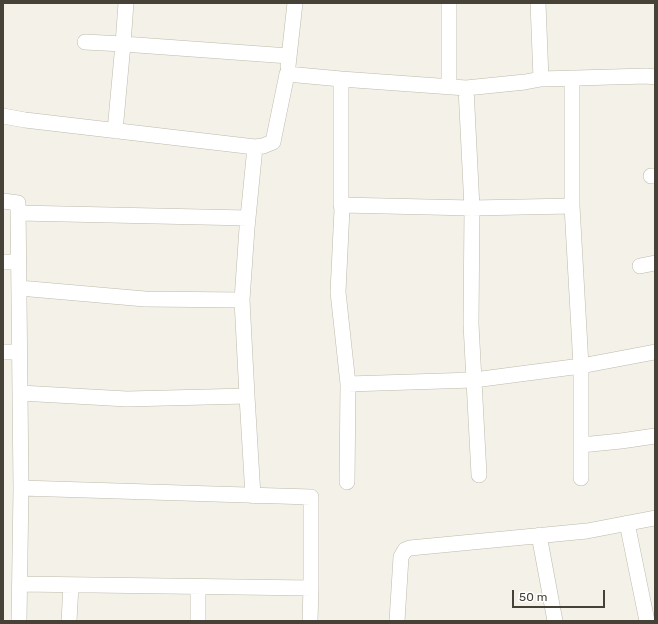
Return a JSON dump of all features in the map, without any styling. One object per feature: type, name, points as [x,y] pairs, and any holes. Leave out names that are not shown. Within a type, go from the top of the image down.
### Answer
[{"type":"street","points":[[115,131],[126,3]]},
{"type":"street","points":[[3,116],[115,131],[255,147],[263,146],[273,142],[287,74],[295,3]]},
{"type":"street","points":[[449,3],[450,86]]},
{"type":"street","points":[[538,3],[541,79]]},
{"type":"street","points":[[85,42],[289,56]]},
{"type":"street","points":[[287,74],[466,88],[541,79],[655,77]]},
{"type":"street","points":[[572,78],[572,206],[581,366],[581,478]]},
{"type":"street","points":[[341,79],[342,209],[338,292],[348,384],[347,482]]},
{"type":"street","points":[[466,88],[472,208],[471,324],[480,475]]},
{"type":"street","points":[[253,496],[242,300],[255,147]]},
{"type":"street","points":[[3,201],[18,203],[21,488],[19,621]]},
{"type":"street","points":[[341,205],[472,208],[572,206]]},
{"type":"street","points":[[18,213],[248,218]]},
{"type":"street","points":[[3,262],[18,262]]},
{"type":"street","points":[[19,288],[145,299],[242,300]]},
{"type":"street","points":[[3,352],[19,352]]},
{"type":"street","points":[[348,384],[474,380],[581,366],[655,352]]},
{"type":"street","points":[[20,393],[127,399],[247,396]]},
{"type":"street","points":[[581,445],[655,436]]},
{"type":"street","points":[[21,488],[311,497],[310,621]]},
{"type":"street","points":[[397,621],[401,557],[405,550],[410,548],[587,531],[655,518]]},
{"type":"street","points":[[627,523],[647,621]]},
{"type":"street","points":[[539,535],[555,621]]},
{"type":"street","points":[[20,584],[311,588]]},
{"type":"street","points":[[69,621],[71,585]]},
{"type":"street","points":[[198,587],[198,621]]}]
